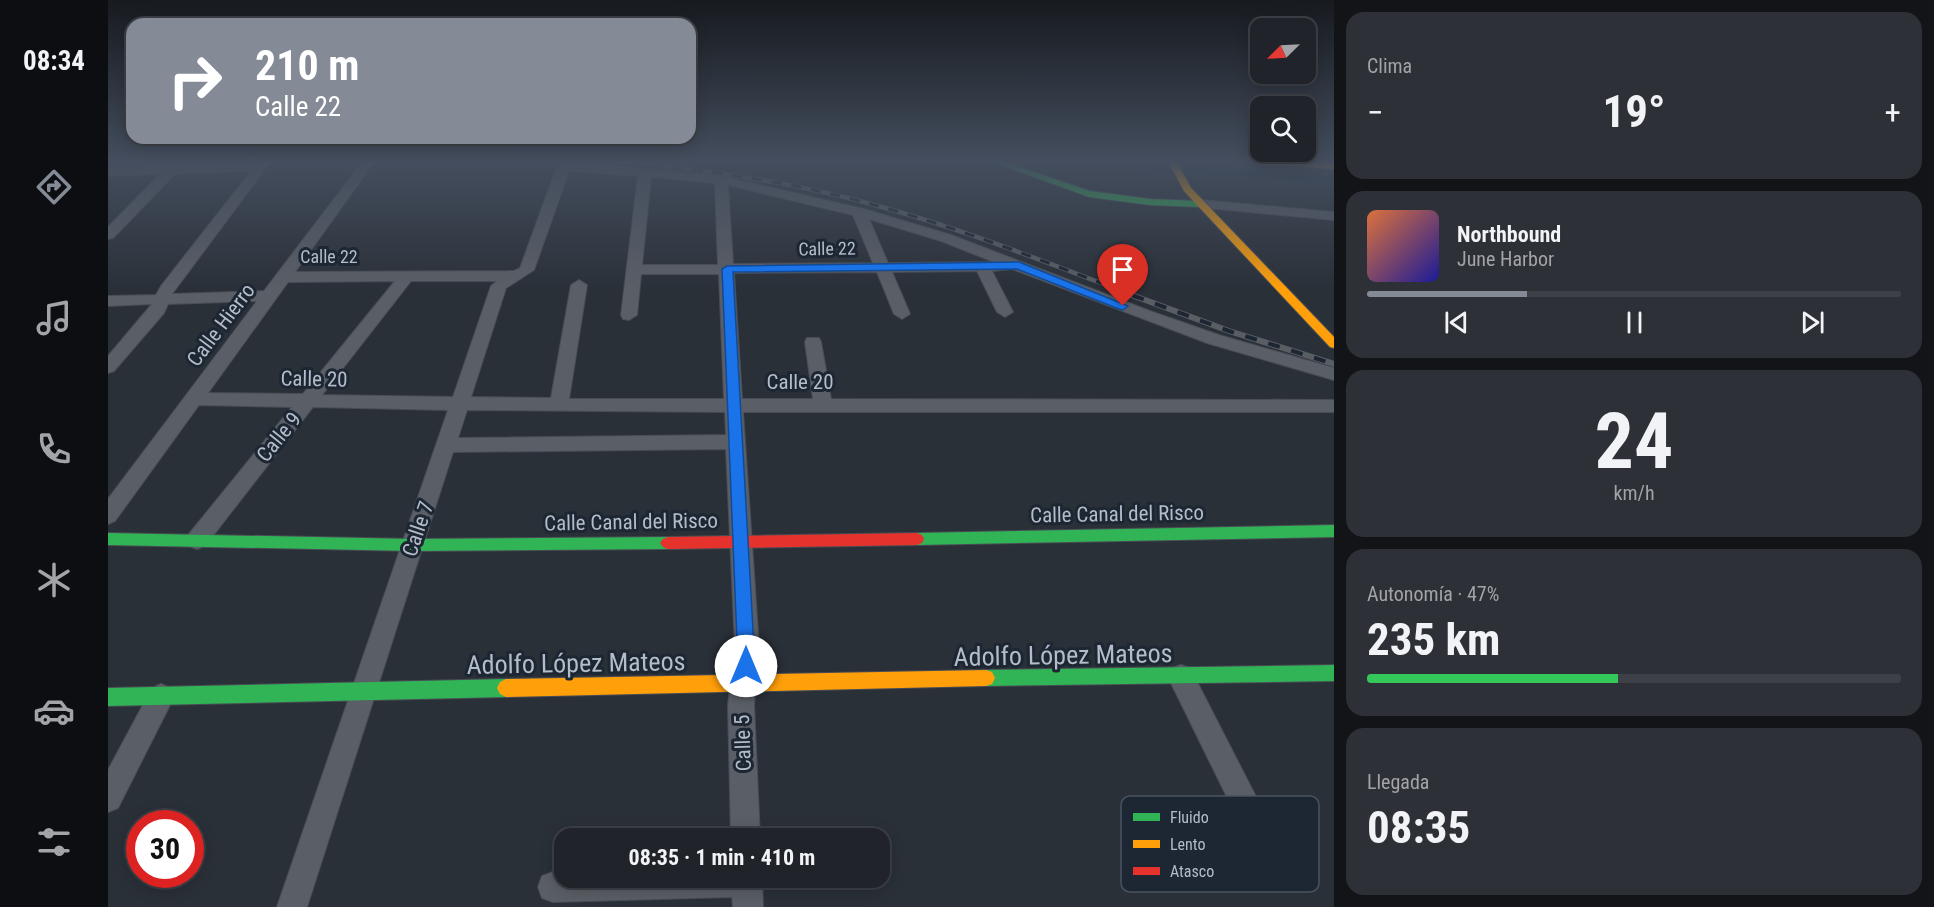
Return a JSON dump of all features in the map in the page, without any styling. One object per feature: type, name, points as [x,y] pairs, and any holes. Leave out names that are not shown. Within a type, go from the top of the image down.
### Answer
[{"type":"main road","points":[[1190,203],[1201,204],[1334,344]]},
{"type":"main road","name":"Calle Canal del Risco","points":[[108,539],[413,545],[740,542],[1334,531]]},
{"type":"main road","name":"Adolfo López Mateos","points":[[108,697],[745,682],[1334,673]]},
{"type":"street","points":[[108,235],[139,203]]},
{"type":"street","points":[[108,366],[158,310],[166,290],[232,203]]},
{"type":"street","name":"Calle Hierro","points":[[108,515],[338,203]]},
{"type":"street","name":"Calle 7","points":[[292,907],[361,692],[413,545],[499,286],[527,270],[550,203]]},
{"type":"street","points":[[629,315],[642,203]]},
{"type":"street","name":"Calle 5","points":[[723,203],[747,646],[741,714],[746,828]]},
{"type":"street","name":"Calle 22","points":[[825,203],[946,238],[1144,315],[1213,339],[1334,374]]},
{"type":"street","points":[[1201,204],[1334,216]]},
{"type":"street","points":[[859,212],[902,314]]},
{"type":"street","points":[[982,266],[1005,312]]},
{"type":"street","name":"Calle 22","points":[[635,270],[1019,266]]},
{"type":"street","name":"Calle 22","points":[[284,277],[518,276]]},
{"type":"street","name":"Calle 9","points":[[197,540],[406,277]]},
{"type":"street","points":[[559,405],[579,285]]},
{"type":"street","points":[[108,301],[270,296]]},
{"type":"street","points":[[813,342],[824,405]]},
{"type":"street","name":"Calle 20","points":[[193,399],[559,405],[1334,406]]},
{"type":"street","points":[[446,445],[735,442]]},
{"type":"street","points":[[1181,677],[1241,796]]},
{"type":"street","points":[[108,798],[161,697]]},
{"type":"street","points":[[553,887],[748,889]]},
{"type":"railway","points":[[868,203],[970,235],[1114,288]]},
{"type":"railway","points":[[1110,287],[1229,331],[1334,364]]},
{"type":"traffic: fast","points":[[1184,203],[1201,204]]},
{"type":"traffic: fast","points":[[917,539],[1334,531]]},
{"type":"traffic: fast","points":[[108,539],[413,545],[668,543]]},
{"type":"traffic: fast","points":[[986,678],[1334,673]]},
{"type":"traffic: fast","points":[[108,697],[506,688]]},
{"type":"traffic: slow","points":[[1201,203],[1334,344]]},
{"type":"traffic: slow","points":[[506,688],[986,678]]},
{"type":"traffic: jam","points":[[668,543],[917,539]]},
{"type":"route","points":[[746,666],[747,646],[727,269],[1019,266],[1123,306]]}]
